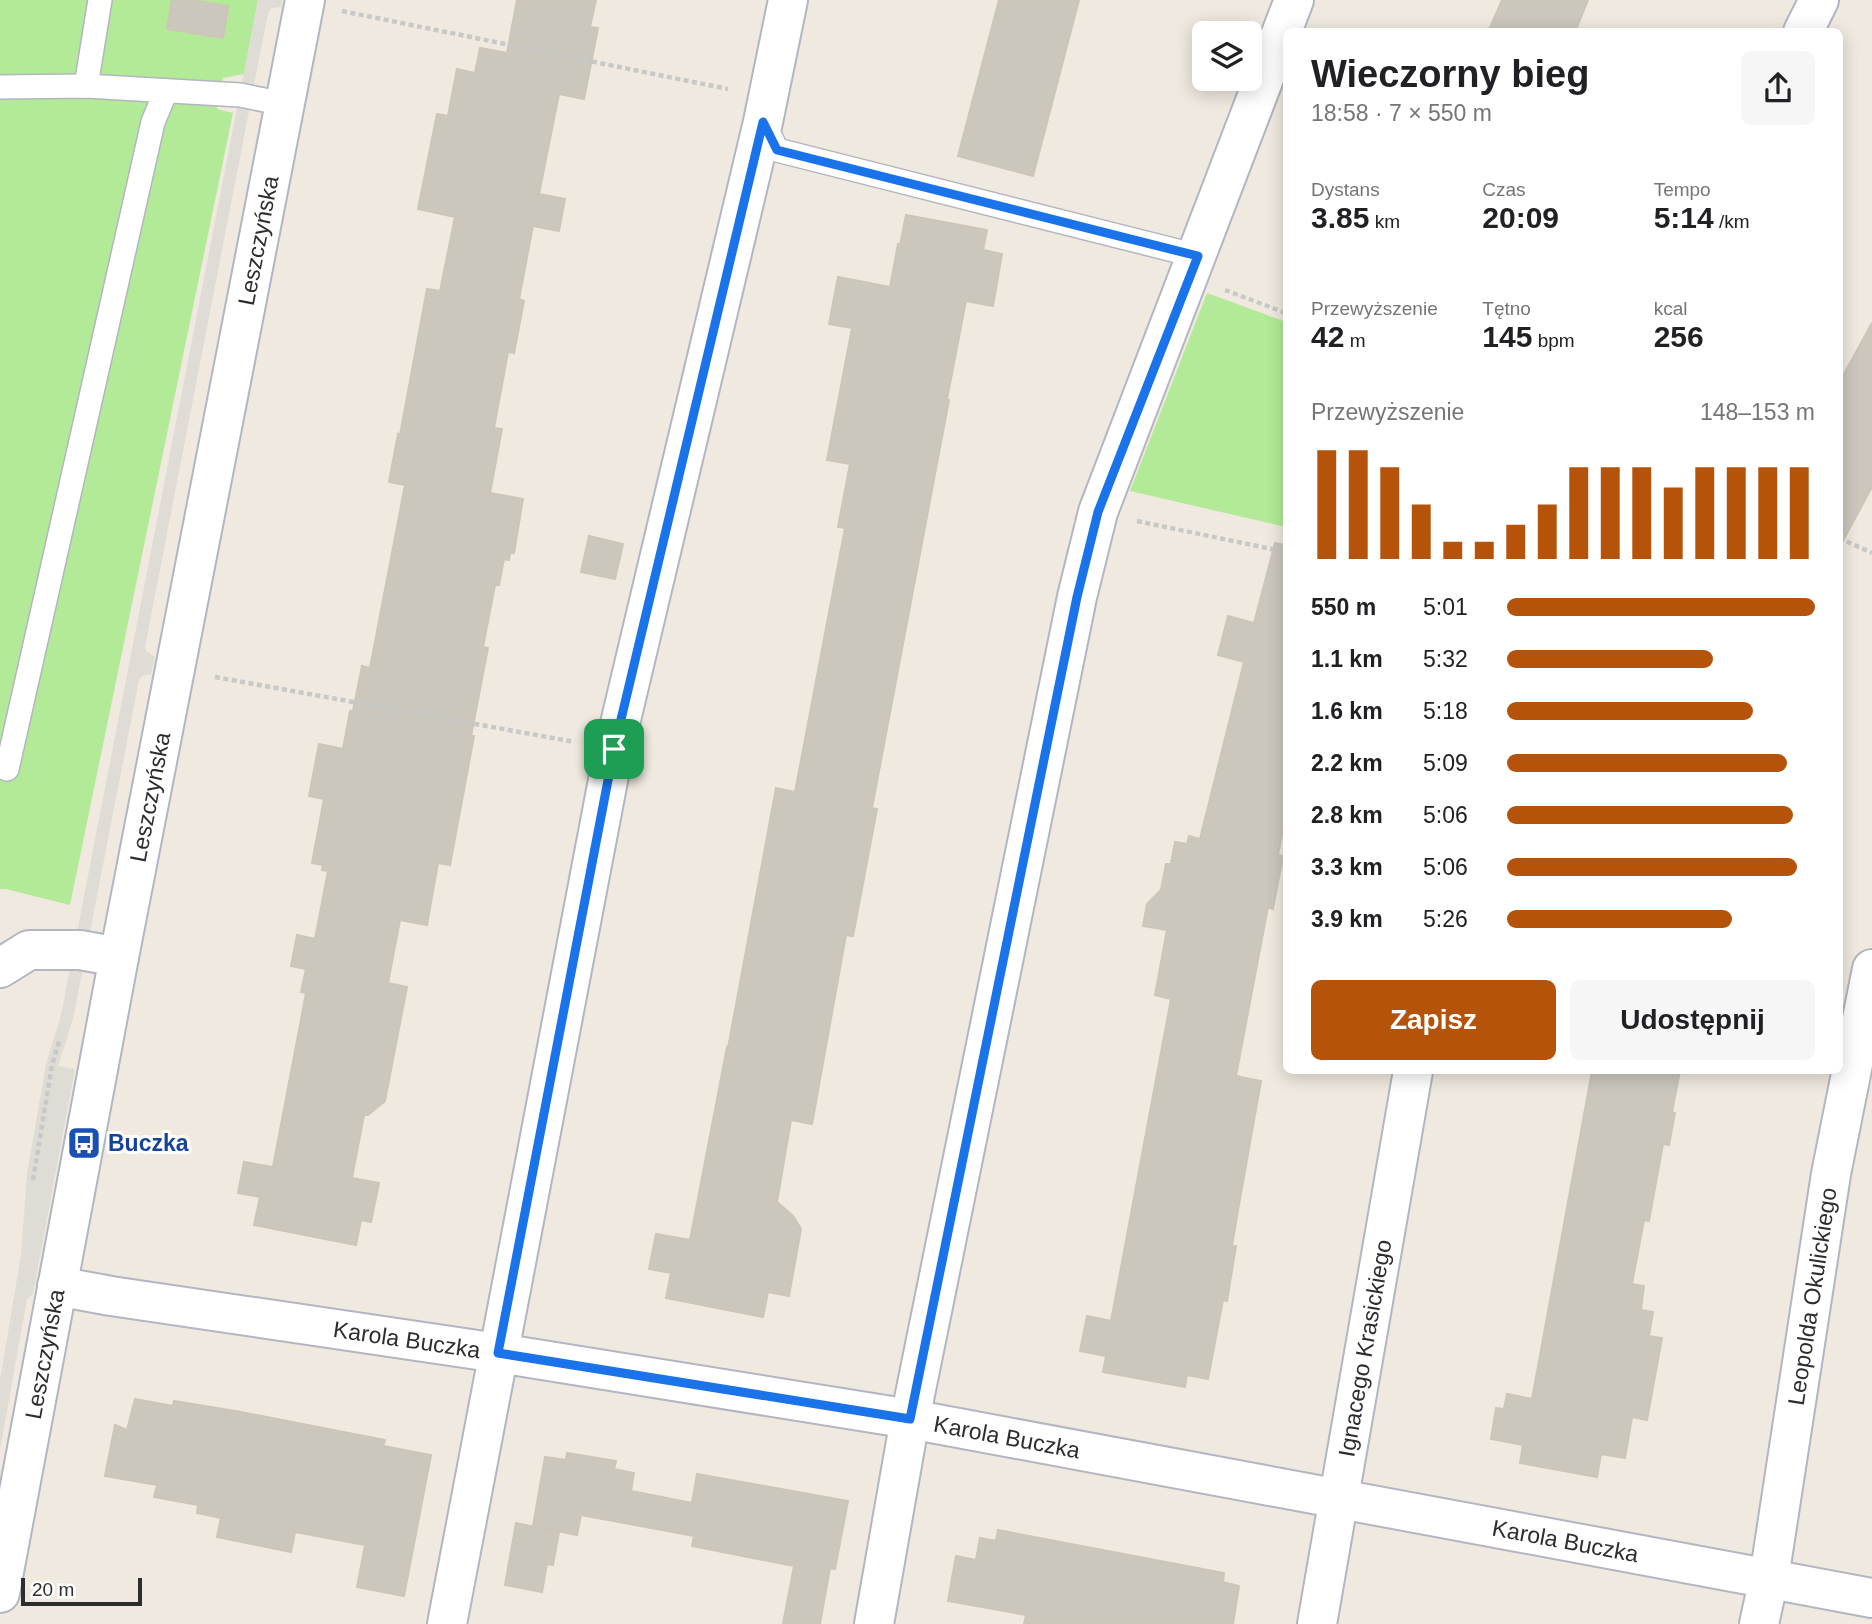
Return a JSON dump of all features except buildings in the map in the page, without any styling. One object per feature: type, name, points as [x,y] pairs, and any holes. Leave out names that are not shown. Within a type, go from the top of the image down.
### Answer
[{"type":"street","points":[[447,1624],[614,749],[763,122],[788,0]]},
{"type":"street","points":[[1284,28],[1294,0]]},
{"type":"street","points":[[1805,28],[1819,0]]},
{"type":"street","name":"Leszczyńska","points":[[0,1593],[119,957],[305,1]]},
{"type":"street","points":[[874,1624],[910,1419],[1077,597],[1098,512],[1283,29]]},
{"type":"street","points":[[0,968],[29,950],[80,950],[119,957]]},
{"type":"street","name":"Leopolda Okulickiego","points":[[1759,1624],[1769,1578],[1831,1174],[1872,969]]},
{"type":"street","name":"Ignacego Krasickiego","points":[[1317,1624],[1412,1074]]},
{"type":"street","name":"Karola Buczka","points":[[57,1286],[910,1419],[1872,1598]]},
{"type":"lane","points":[[86,86],[100,0]]},
{"type":"lane","points":[[0,88],[86,86],[246,95],[284,104]]},
{"type":"lane","points":[[7,769],[153,122],[166,91]]},
{"type":"lane","points":[[763,122],[777,150],[1198,256]]},
{"type":"path","points":[[305,1],[365,16],[748,93],[763,122]]},
{"type":"path","points":[[1198,256],[1222,289],[1283,312]]},
{"type":"path","points":[[1098,512],[1283,551]]},
{"type":"path","points":[[1843,540],[1872,553]]},
{"type":"path","points":[[174,670],[614,749]]},
{"type":"green space","points":[[0,0],[258,0],[244,74],[223,78],[217,109],[233,113],[70,905],[0,889]]},
{"type":"green space","points":[[1207,293],[1283,321],[1283,526],[1130,491]]},
{"type":"shaded area","points":[[258,0],[282,0],[281,7],[271,8],[268,13],[145,647],[146,651],[155,657],[151,674],[142,676],[139,680],[73,1019],[58,1066],[75,1069],[33,1294],[27,1299],[0,1450],[0,1380],[21,1255],[27,1174],[46,1064],[61,1015]]},
{"type":"place","name":"Buczka","points":[[84,1143]]},
{"type":"route","points":[[763,122],[777,150],[1198,256],[1098,512],[1077,597],[910,1419],[498,1353],[614,749],[763,122]]}]
